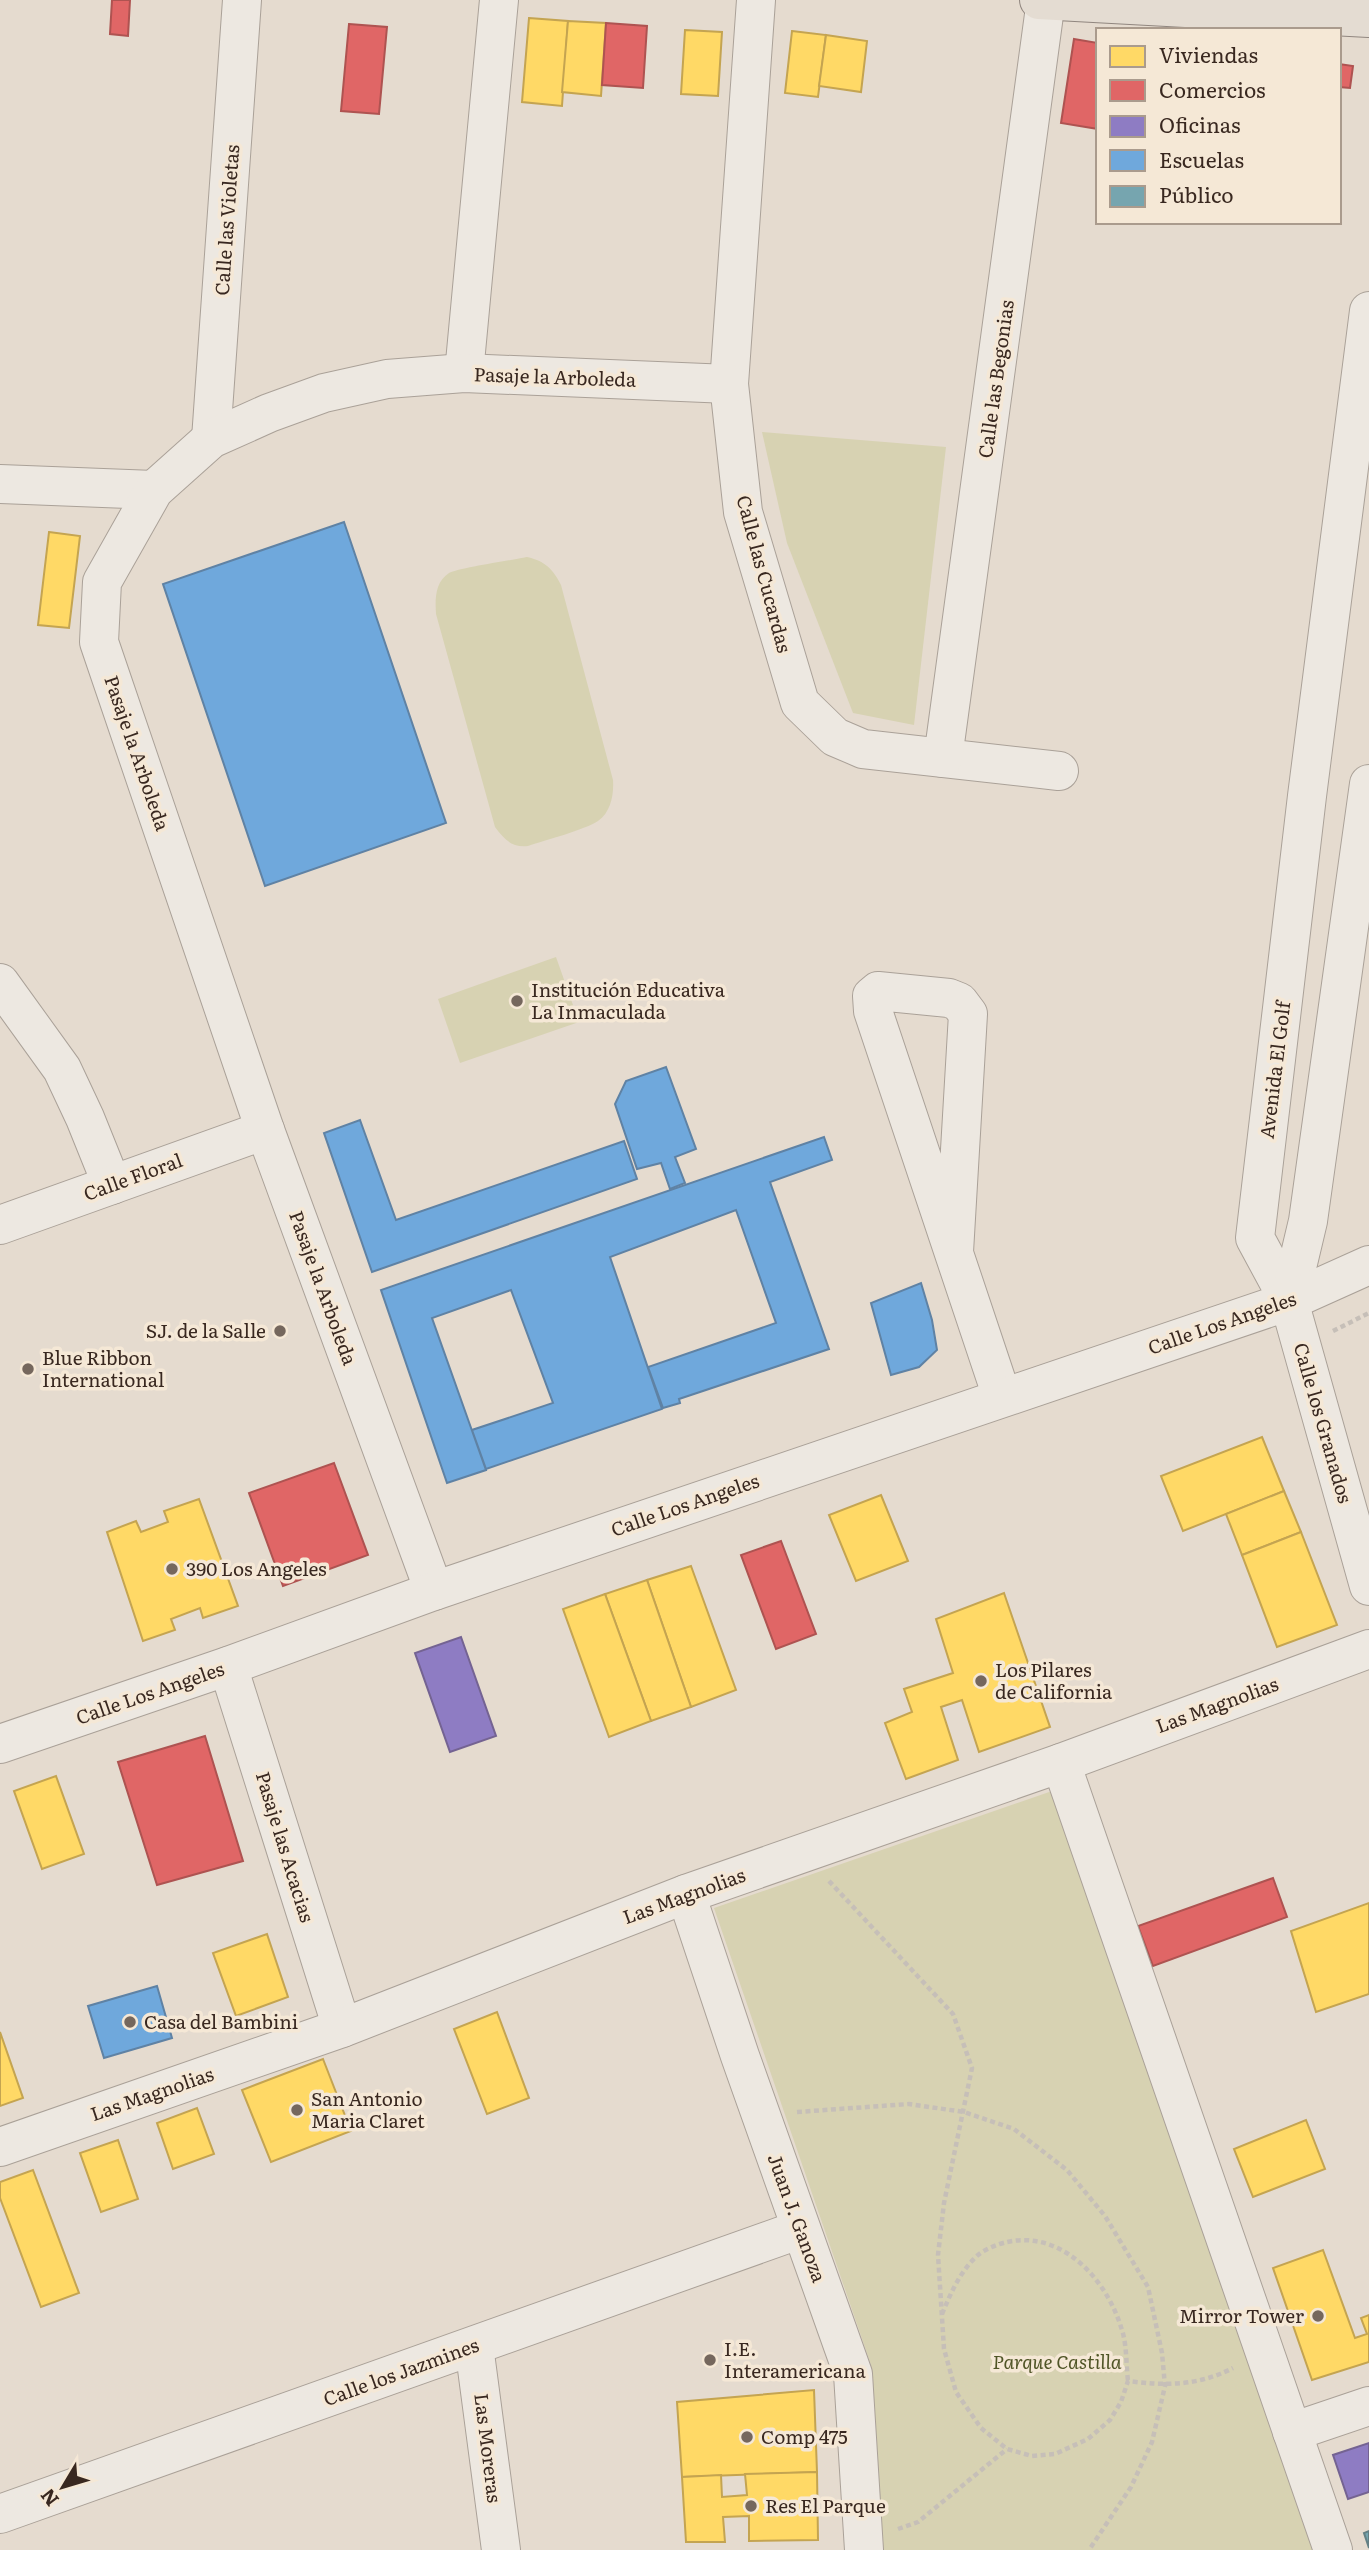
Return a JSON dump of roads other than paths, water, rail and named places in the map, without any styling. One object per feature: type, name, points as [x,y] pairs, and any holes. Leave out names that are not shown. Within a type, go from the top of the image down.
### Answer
[{"type":"main road","points":[[1039,0],[1369,18]]},
{"type":"street","name":"Calle las Violetas","points":[[211,439],[242,0]]},
{"type":"street","points":[[464,373],[499,0]]},
{"type":"street","name":"Calle las Cucardas","points":[[756,0],[729,384],[743,512],[800,703],[835,737],[863,749],[1059,771]]},
{"type":"street","name":"Calle las Begonias","points":[[943,758],[1046,0]]},
{"type":"street","name":"Avenida El Golf","points":[[1289,1301],[1255,1238],[1307,796],[1369,312]]},
{"type":"street","name":"Pasaje la Arboleda","points":[[434,1591],[265,1130],[99,642],[102,582],[154,490],[211,439],[269,413],[324,393],[387,379],[464,373],[729,384]]},
{"type":"street","points":[[0,484],[154,490]]},
{"type":"street","points":[[1289,1301],[1308,1221],[1368,792],[1307,796]]},
{"type":"street","points":[[0,983],[62,1069],[112,1185]]},
{"type":"street","points":[[954,1252],[968,1014],[959,1002],[949,998],[878,991],[872,996],[873,1011],[1002,1396]]},
{"type":"street","name":"Calle Floral","points":[[0,1225],[265,1130]]},
{"type":"street","name":"Calle Los Angeles","points":[[0,1744],[228,1666],[434,1591],[1002,1396],[1289,1301],[1369,1265]]},
{"type":"street","name":"Calle los Granados","points":[[1289,1301],[1369,1586]]},
{"type":"street","name":"Las Magnolias","points":[[0,2147],[342,2028],[686,1894],[1061,1763],[1369,1650]]},
{"type":"street","name":"Pasaje las Acacias","points":[[228,1666],[342,2028]]},
{"type":"street","points":[[1061,1763],[1333,2550]]},
{"type":"street","name":"Juan J. Ganoza","points":[[686,1894],[853,2374],[864,2545]]},
{"type":"street","name":"Calle los Jazmines","points":[[0,2514],[801,2229]]},
{"type":"street","name":"Las Moreras","points":[[474,2346],[501,2550]]},
{"type":"street","points":[[1292,2432],[1369,2406]]},
{"type":"place","name":"Institución Educativa La Inmaculada","points":[[517,1001]]},
{"type":"place","name":"SJ. de la Salle","points":[[280,1331]]},
{"type":"place","name":"Blue Ribbon International","points":[[28,1369]]},
{"type":"place","name":"390 Los Angeles","points":[[172,1569]]},
{"type":"place","name":"Los Pilares de California","points":[[981,1681]]},
{"type":"place","name":"Casa del Bambini","points":[[130,2022]]},
{"type":"place","name":"San Antonio Maria Claret","points":[[297,2110]]},
{"type":"place","name":"Mirror Tower","points":[[1318,2316]]},
{"type":"place","name":"I.E. Interamericana","points":[[710,2360]]},
{"type":"place","name":"Comp 475","points":[[747,2437]]},
{"type":"place","name":"Res El Parque","points":[[751,2506]]},
{"type":"park label","name":"Parque Castilla","points":[[1057,2362]]}]
